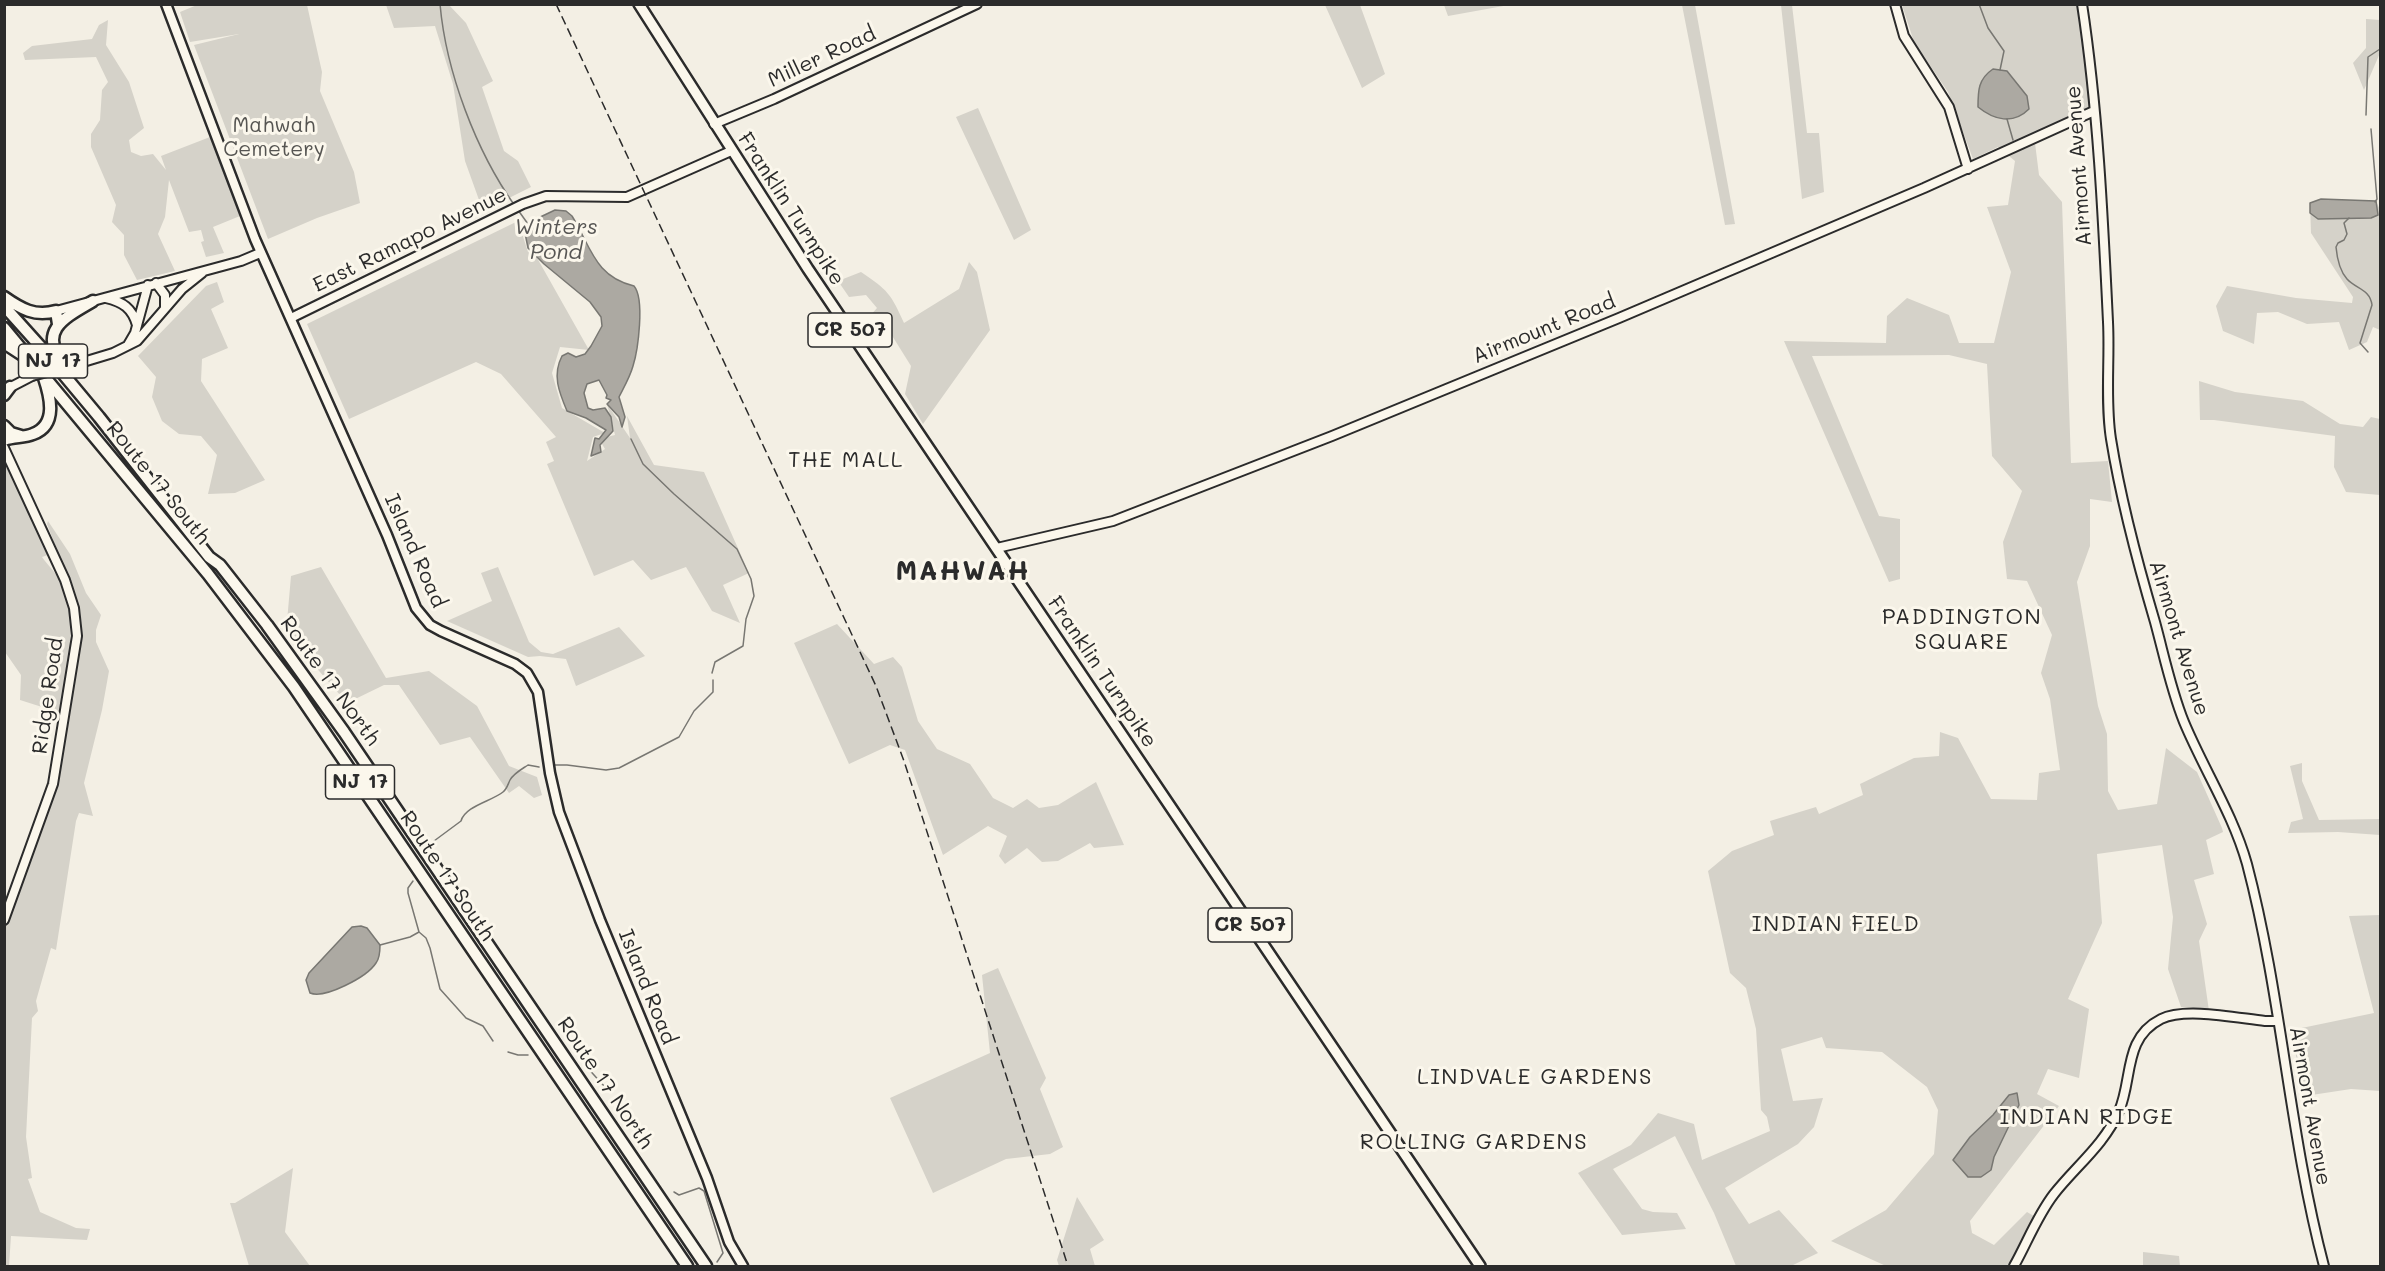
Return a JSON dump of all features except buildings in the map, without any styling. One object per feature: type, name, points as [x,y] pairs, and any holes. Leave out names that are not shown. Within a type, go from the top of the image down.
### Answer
[{"type":"highway","points":[[4,297],[29,312],[42,314],[56,311],[58,324],[53,337],[57,355],[99,417]]},
{"type":"highway","points":[[58,324],[93,301]]},
{"type":"highway","name":"Route 17 North","points":[[4,306],[99,417],[209,557],[219,565],[312,687],[706,1266]]},
{"type":"highway","name":"Route 17 South","points":[[4,328],[36,372],[208,574],[294,687],[685,1264]]},
{"type":"highway","points":[[4,342],[36,372],[51,400],[49,415],[38,432],[4,440]]},
{"type":"highway","points":[[4,426],[11,433],[21,436]]},
{"type":"main road","name":"Island Road","points":[[166,4],[260,253],[376,508],[420,615],[441,632],[514,664],[527,673],[535,684],[559,812],[600,920],[707,1178],[729,1242],[743,1266]]},
{"type":"main road","name":"Franklin Turnpike","points":[[639,4],[731,151],[1480,1266]]},
{"type":"street","name":"Miller Road","points":[[714,124],[774,99],[977,4]]},
{"type":"street","points":[[1895,4],[1904,36],[1949,106],[1968,169]]},
{"type":"street","name":"Airmont Avenue","points":[[2082,4],[2094,111],[2108,324],[2108,420],[2126,516],[2178,703],[2242,848],[2260,922],[2305,1189],[2324,1266]]},
{"type":"street","name":"Airmount Road","points":[[997,548],[1113,521],[1308,445],[1619,318],[1968,169],[2094,111]]},
{"type":"street","name":"East Ramapo Avenue","points":[[291,318],[523,204],[546,196],[627,197],[731,151]]},
{"type":"street","points":[[56,311],[260,253]]},
{"type":"street","points":[[7,386],[36,372],[70,366],[113,353],[127,346],[141,337],[186,285],[208,269]]},
{"type":"street","points":[[152,284],[165,295],[165,309]]},
{"type":"street","points":[[127,346],[152,284]]},
{"type":"street","points":[[104,298],[128,307],[137,325]]},
{"type":"street","name":"Ridge Road","points":[[4,448],[65,580],[74,608],[77,636],[53,784],[4,920]]},
{"type":"street","points":[[2014,1266],[2053,1195],[2094,1150],[2114,1120],[2124,1098],[2132,1053],[2145,1030],[2160,1020],[2185,1013],[2277,1021]]},
{"type":"green space","points":[[1444,4],[1509,5],[1448,16]]},
{"type":"green space","name":"Mahwah Cemetery","points":[[197,5],[307,5],[322,72],[320,91],[354,172],[360,203],[268,239],[194,45],[239,34],[190,42],[180,12]]},
{"type":"green space","points":[[386,5],[449,5],[466,23],[493,81],[482,87],[504,151],[518,161],[531,187],[483,211],[465,161],[453,84],[435,26],[394,28]]},
{"type":"green space","points":[[1325,5],[1360,5],[1385,74],[1362,88]]},
{"type":"green space","points":[[1682,5],[1695,5],[1735,224],[1725,225]]},
{"type":"green space","points":[[1781,5],[1792,5],[1807,133],[1819,133],[1824,192],[1802,199]]},
{"type":"green space","points":[[1902,5],[2077,5],[2092,108],[2034,135],[2039,175],[2062,202],[2071,463],[2108,461],[2112,502],[2090,499],[2090,546],[2077,582],[2098,706],[2107,734],[2108,791],[2118,810],[2157,804],[2166,748],[2197,772],[2222,828],[2223,832],[2206,840],[2214,874],[2194,880],[2207,924],[2199,941],[2209,1011],[2181,1007],[2168,969],[2173,917],[2162,845],[2097,854],[2102,923],[2068,999],[2089,1009],[2079,1078],[2048,1069],[2037,1094],[2059,1106],[1970,1221],[1972,1233],[1994,1245],[2027,1212],[2039,1219],[2010,1266],[1886,1266],[1831,1241],[1886,1210],[1934,1154],[1938,1110],[1927,1087],[1882,1052],[1826,1048],[1822,1037],[1781,1049],[1793,1101],[1823,1098],[1814,1127],[1798,1144],[1725,1188],[1749,1224],[1779,1210],[1818,1253],[1791,1266],[1736,1266],[1714,1213],[1675,1136],[1613,1169],[1642,1209],[1677,1213],[1686,1229],[1622,1235],[1578,1173],[1631,1145],[1658,1113],[1694,1124],[1702,1160],[1770,1131],[1767,1117],[1761,1110],[1756,1029],[1746,988],[1730,973],[1708,871],[1732,851],[1774,835],[1770,821],[1816,807],[1819,814],[1863,795],[1860,784],[1914,758],[1939,756],[1940,732],[1958,738],[1991,799],[2037,800],[2039,773],[2060,770],[2050,699],[2041,673],[2052,635],[2027,581],[2007,579],[2003,542],[2022,491],[1992,456],[1987,364],[1949,355],[1812,356],[1879,516],[1900,519],[1900,579],[1889,582],[1784,341],[1886,343],[1887,316],[1907,298],[1949,315],[1959,343],[1994,343],[2011,272],[1987,207],[2008,205],[2015,161],[1998,147],[1973,159],[1948,92],[1914,42]]},
{"type":"green space","points":[[2366,19],[2380,20],[2380,53],[2364,90],[2353,63],[2366,48]]},
{"type":"green space","points":[[108,20],[106,45],[129,82],[144,128],[129,140],[131,152],[141,156],[153,154],[166,170],[161,156],[210,137],[240,216],[213,227],[224,253],[206,257],[201,242],[204,241],[201,230],[189,232],[169,180],[165,217],[158,234],[175,271],[137,280],[124,255],[124,235],[112,222],[116,205],[91,147],[91,134],[100,120],[102,90],[108,82],[96,57],[25,60],[23,53],[32,46],[92,39],[99,25]]},
{"type":"green space","points":[[978,108],[1031,230],[1014,240],[956,117]]},
{"type":"green space","points":[[2321,199],[2376,201],[2380,210],[2380,330],[2373,327],[2367,342],[2349,350],[2339,322],[2307,324],[2278,312],[2257,313],[2254,344],[2223,331],[2216,306],[2227,286],[2296,298],[2352,303],[2353,297],[2311,233],[2310,203]]},
{"type":"green space","points":[[518,221],[528,252],[536,256],[589,350],[560,347],[552,373],[562,408],[605,433],[593,437],[587,461],[605,449],[599,439],[615,435],[607,404],[630,438],[627,416],[654,465],[704,472],[749,573],[723,585],[740,623],[712,611],[686,567],[651,580],[633,560],[594,576],[547,464],[554,461],[546,442],[556,437],[501,374],[476,362],[349,419],[307,324]]},
{"type":"green space","points":[[969,262],[977,272],[990,330],[923,424],[905,394],[911,366],[891,334],[867,336],[861,326],[877,308],[866,295],[849,297],[838,281],[861,272],[888,293],[904,323],[959,289]]},
{"type":"green space","points":[[217,282],[224,302],[211,309],[228,348],[202,359],[201,381],[265,480],[235,493],[208,494],[217,455],[201,436],[179,434],[162,421],[152,397],[156,377],[138,356],[206,286]]},
{"type":"green space","points":[[2199,381],[2235,392],[2303,401],[2340,424],[2363,427],[2371,417],[2380,419],[2380,495],[2346,492],[2334,467],[2335,436],[2200,420]]},
{"type":"green space","points":[[4,462],[48,555],[42,557],[59,579],[69,612],[69,663],[61,713],[20,700],[21,675],[5,652]]},
{"type":"green space","points":[[48,521],[70,554],[86,593],[101,615],[96,630],[96,642],[109,671],[84,783],[93,816],[79,813],[76,821],[56,950],[51,948],[36,1001],[38,1011],[32,1018],[26,1137],[32,1178],[28,1179],[40,1212],[76,1228],[90,1229],[87,1240],[11,1236],[9,1266],[5,1266],[5,914],[11,913],[26,862],[60,767],[82,630],[80,610],[47,524]]},
{"type":"green space","points":[[321,567],[386,678],[429,671],[477,706],[509,766],[537,777],[542,795],[534,798],[519,786],[509,793],[470,737],[440,745],[399,685],[384,685],[347,703],[286,633],[291,576]]},
{"type":"green space","points":[[498,567],[529,642],[541,652],[553,654],[619,627],[645,656],[576,686],[566,659],[528,657],[447,621],[492,601],[481,573]]},
{"type":"green space","points":[[837,624],[874,664],[893,657],[902,667],[918,721],[937,749],[970,764],[993,798],[1013,808],[1027,799],[1039,808],[1058,805],[1096,782],[1124,845],[1094,848],[1090,843],[1058,861],[1042,862],[1027,848],[1005,864],[999,856],[1007,836],[988,826],[943,855],[905,750],[890,745],[849,764],[794,643]]},
{"type":"green space","points":[[2302,763],[2302,781],[2319,820],[2380,819],[2380,835],[2338,832],[2288,833],[2291,822],[2303,819],[2290,766]]},
{"type":"green space","points":[[2380,915],[2380,1091],[2351,1089],[2305,1096],[2302,1094],[2292,1030],[2374,1013],[2349,916]]},
{"type":"green space","points":[[998,968],[1046,1078],[1040,1089],[1063,1147],[1050,1154],[1006,1159],[933,1193],[890,1098],[990,1053],[982,975]]},
{"type":"green space","points":[[293,1168],[285,1232],[310,1266],[249,1266],[230,1203],[235,1203]]},
{"type":"green space","points":[[1077,1197],[1104,1240],[1090,1249],[1095,1266],[1059,1266],[1057,1260]]},
{"type":"green space","points":[[2143,1252],[2179,1256],[2180,1266],[2143,1266]]},
{"type":"water","points":[[1993,69],[2007,71],[2027,96],[2029,109],[2023,114],[2010,119],[1997,118],[1978,107],[1982,81]]},
{"type":"water","points":[[2321,199],[2376,201],[2378,215],[2371,218],[2318,219],[2310,213],[2310,203]]},
{"type":"water","name":"Winters Pond","points":[[555,210],[566,211],[572,216],[602,268],[621,282],[634,286],[639,302],[640,325],[635,359],[619,397],[625,417],[622,427],[619,417],[607,404],[611,400],[606,398],[607,395],[599,380],[587,384],[584,393],[588,408],[593,410],[605,408],[611,417],[613,431],[600,445],[601,452],[591,456],[595,438],[599,439],[606,430],[586,418],[567,411],[559,390],[557,370],[562,356],[568,353],[576,357],[585,354],[602,326],[601,317],[590,302],[528,248],[524,228],[534,220]]},
{"type":"water","points":[[352,927],[367,928],[380,945],[376,963],[371,969],[345,986],[325,993],[310,993],[306,980],[309,973]]},
{"type":"water","points":[[2017,1093],[2019,1105],[1994,1157],[1991,1170],[1981,1177],[1968,1177],[1953,1160],[1970,1137],[1993,1115],[2009,1095]]},
{"type":"waterway","points":[[440,4],[449,57],[465,110],[488,161],[515,206]]},
{"type":"waterway","points":[[1979,4],[1988,28],[2004,51],[2000,70]]},
{"type":"waterway","points":[[2366,115],[2368,57],[2380,49]]},
{"type":"waterway","points":[[2007,119],[2013,140]]},
{"type":"waterway","points":[[2371,129],[2377,199],[2375,202]]},
{"type":"waterway","points":[[518,210],[528,224]]},
{"type":"waterway","points":[[2349,218],[2344,223],[2347,234],[2336,247],[2337,255],[2344,275],[2366,292],[2371,300],[2372,305],[2360,343],[2368,352]]},
{"type":"waterway","points":[[631,439],[643,464],[737,549],[751,579],[754,596],[746,619],[743,646],[715,662],[712,673]]},
{"type":"waterway","points":[[555,765],[606,770],[619,768],[679,737],[694,711],[713,692],[713,680]]},
{"type":"waterway","points":[[434,841],[461,821],[468,811],[503,792],[518,771],[528,765],[539,767]]},
{"type":"waterway","points":[[380,945],[410,937],[419,932],[408,893],[408,888],[413,881]]},
{"type":"waterway","points":[[419,932],[426,938],[430,948],[440,989],[466,1018],[483,1026],[493,1041]]},
{"type":"waterway","points":[[508,1052],[528,1055]]},
{"type":"waterway","points":[[584,1064],[604,1086]]},
{"type":"waterway","points":[[674,1192],[679,1195],[699,1188],[704,1191],[723,1253],[717,1262]]},
{"type":"railway","points":[[556,4],[876,686],[904,761],[1068,1266]]},
{"type":"district","name":"THE MALL","points":[[846,460]]},
{"type":"district","name":"MAHWAH","points":[[963,572]]},
{"type":"district","name":"PADDINGTON SQUARE","points":[[1962,630]]},
{"type":"district","name":"INDIAN FIELD","points":[[1836,924]]},
{"type":"district","name":"LINDVALE GARDENS","points":[[1535,1077]]},
{"type":"district","name":"INDIAN RIDGE","points":[[2087,1117]]},
{"type":"district","name":"ROLLING GARDENS","points":[[1474,1142]]}]
